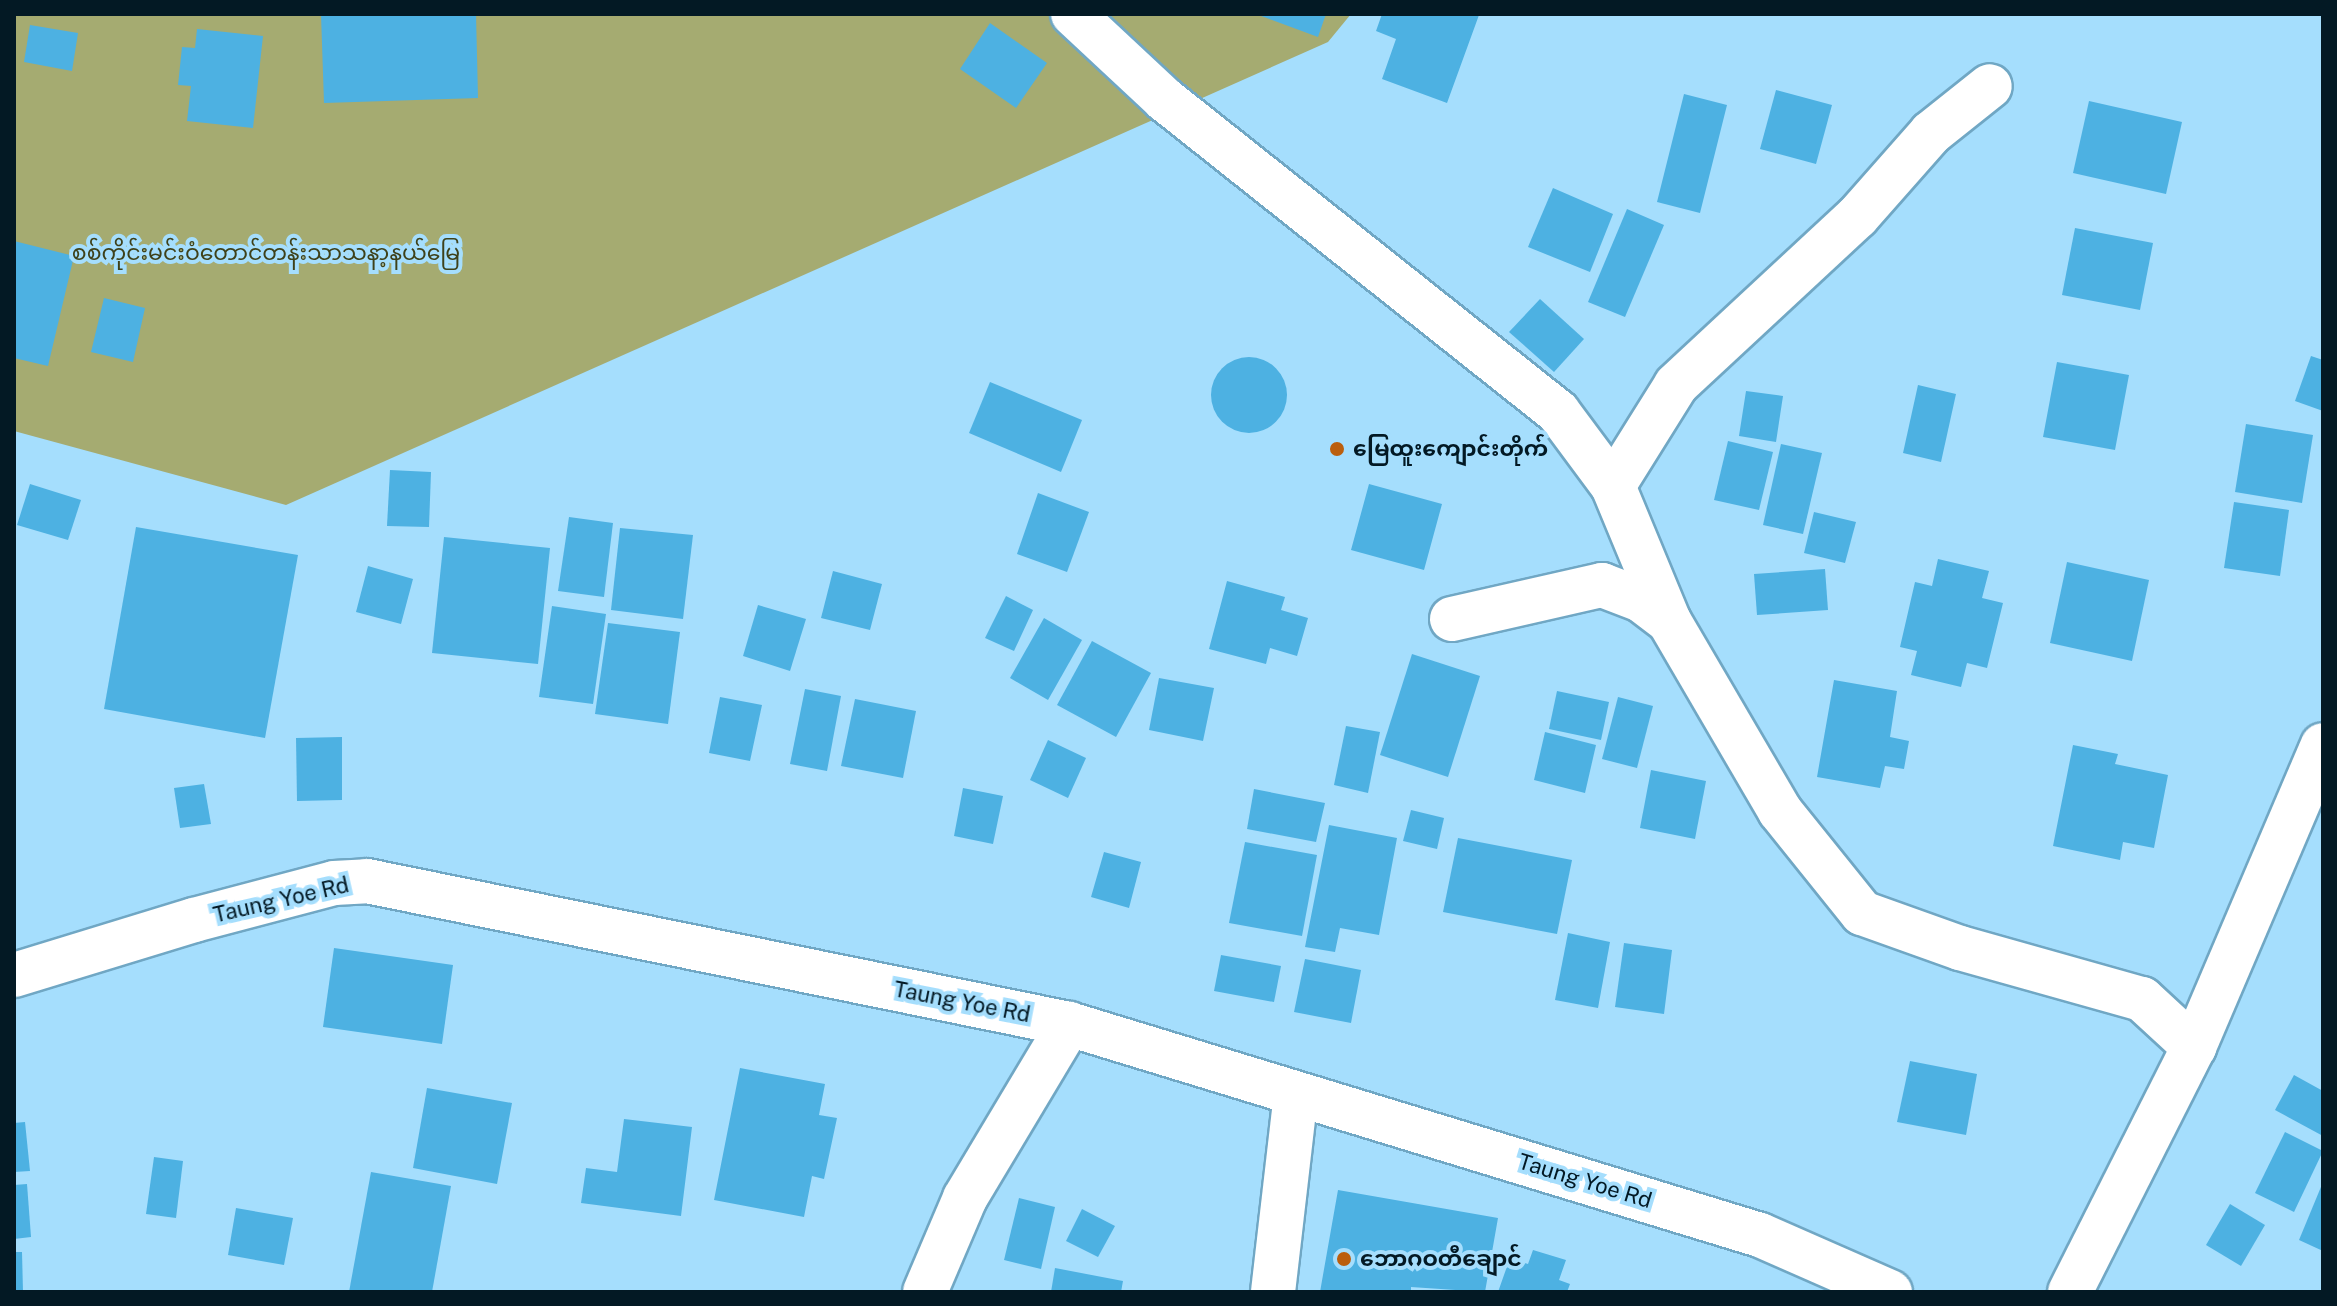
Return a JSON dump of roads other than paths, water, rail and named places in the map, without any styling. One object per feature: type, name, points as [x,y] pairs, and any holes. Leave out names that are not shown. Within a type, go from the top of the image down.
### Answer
[{"type":"street","points":[[1073,14],[1164,99],[1558,412],[1613,486],[1669,621],[1780,811],[1862,913],[1960,948],[2142,999],[2194,1047]]},
{"type":"street","points":[[1613,486],[1676,385],[1857,217],[1931,133],[1990,86]]},
{"type":"street","points":[[1452,619],[1602,585],[1641,600],[1669,621]]},
{"type":"street","points":[[2070,1292],[2194,1047],[2323,745]]},
{"type":"street","name":"Taung Yoe Rd","points":[[14,975],[194,920],[334,883],[367,881],[1069,1024],[1760,1235],[1890,1292]]},
{"type":"street","points":[[925,1292],[965,1198],[1069,1024]]},
{"type":"street","points":[[1273,1292],[1296,1094]]},
{"type":"place","name":"မြေထူးကျောင်းတိုက်","points":[[1337,449]]},
{"type":"place","name":"ဘောဂဝတီချောင်","points":[[1344,1259]]},
{"type":"park label","name":"စစ်ကိုင်းမင်းဝံတောင်တန်းသာသနာ့နယ်မြေ","points":[[266,253]]}]
